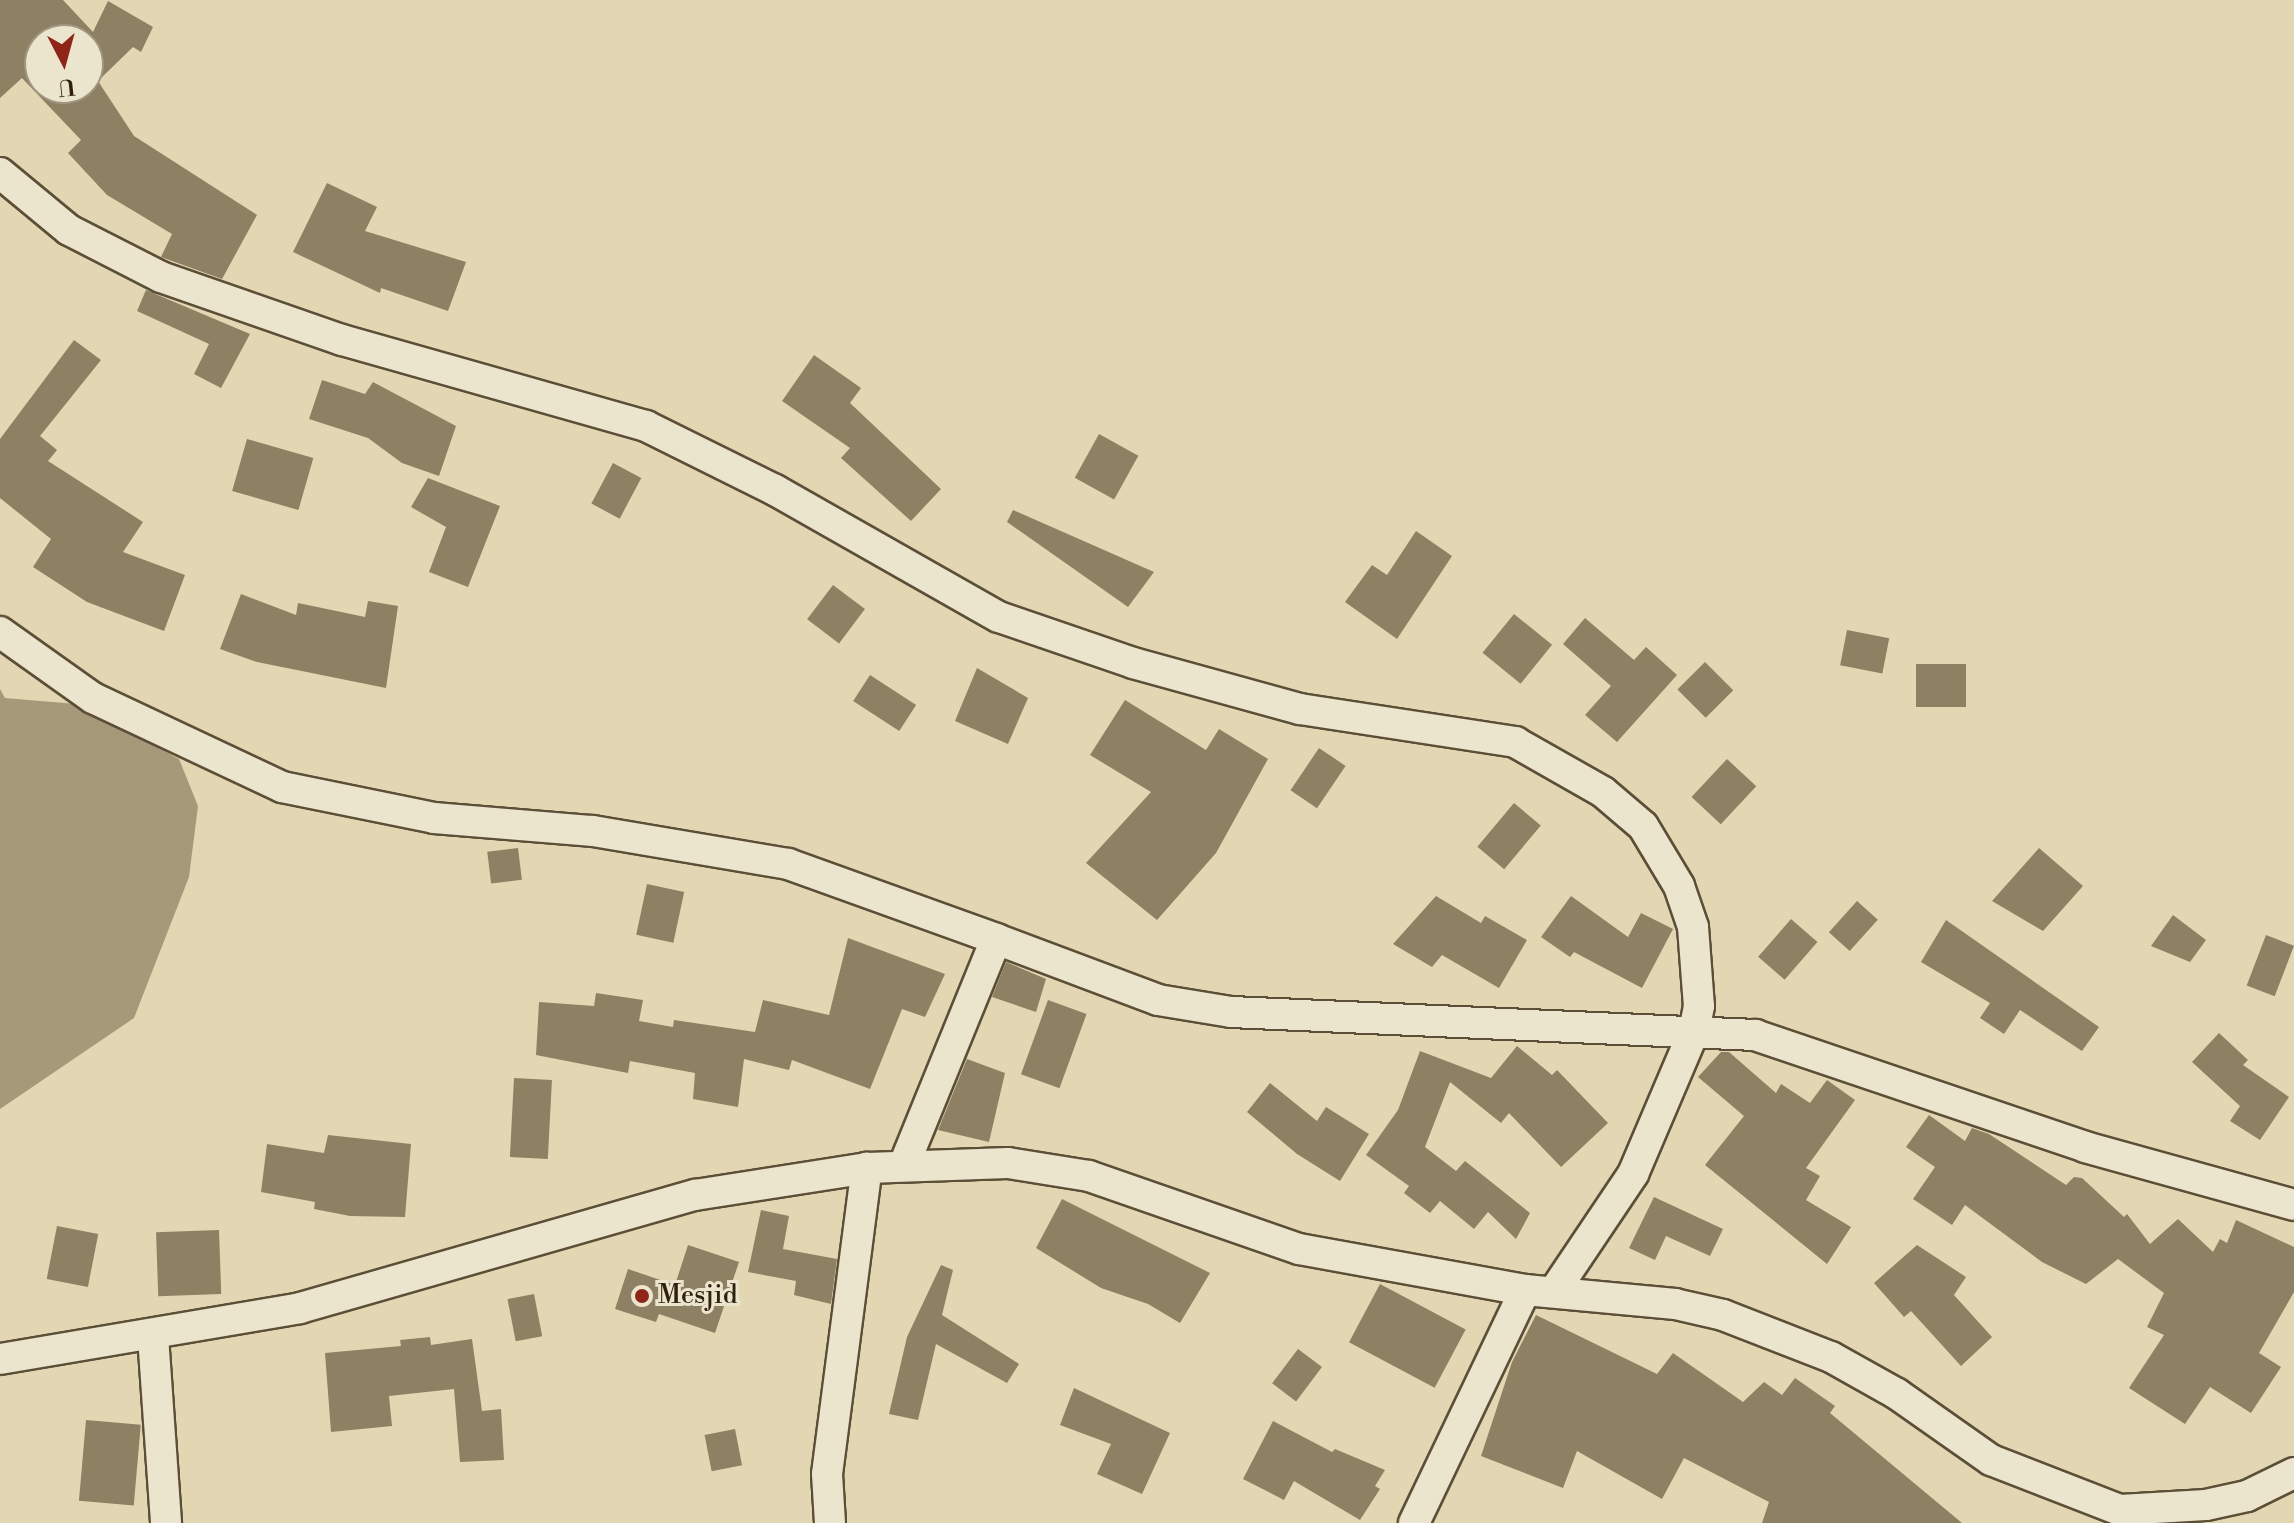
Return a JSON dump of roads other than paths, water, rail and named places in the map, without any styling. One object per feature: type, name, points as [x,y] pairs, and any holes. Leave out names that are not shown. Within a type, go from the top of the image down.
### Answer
[{"type":"street","points":[[0,173],[69,230],[161,277],[342,340],[646,426],[775,490],[999,617],[1133,663],[1300,709],[1515,742],[1557,761],[1643,826],[1679,886],[1700,967],[1694,1031],[1633,1174],[1540,1290],[1414,1523]]},
{"type":"street","points":[[0,632],[93,698],[282,787],[434,818],[593,831],[788,864],[1158,1000],[1231,1012],[1755,1035],[2085,1147],[2294,1205]]},
{"type":"street","points":[[904,1165],[996,939]]},
{"type":"street","points":[[0,1359],[153,1336],[328,1301],[695,1195],[867,1168],[904,1165],[1047,1166],[1089,1176],[1260,1240],[1540,1290],[1675,1304],[1765,1328],[1831,1357],[1897,1394],[1991,1460],[2089,1513],[2142,1512],[2206,1505],[2247,1496],[2294,1473]]},
{"type":"street","points":[[830,1523],[827,1474],[867,1168]]},
{"type":"street","points":[[153,1336],[166,1523]]},
{"type":"place","name":"Mesjid","points":[[642,1296]]}]
